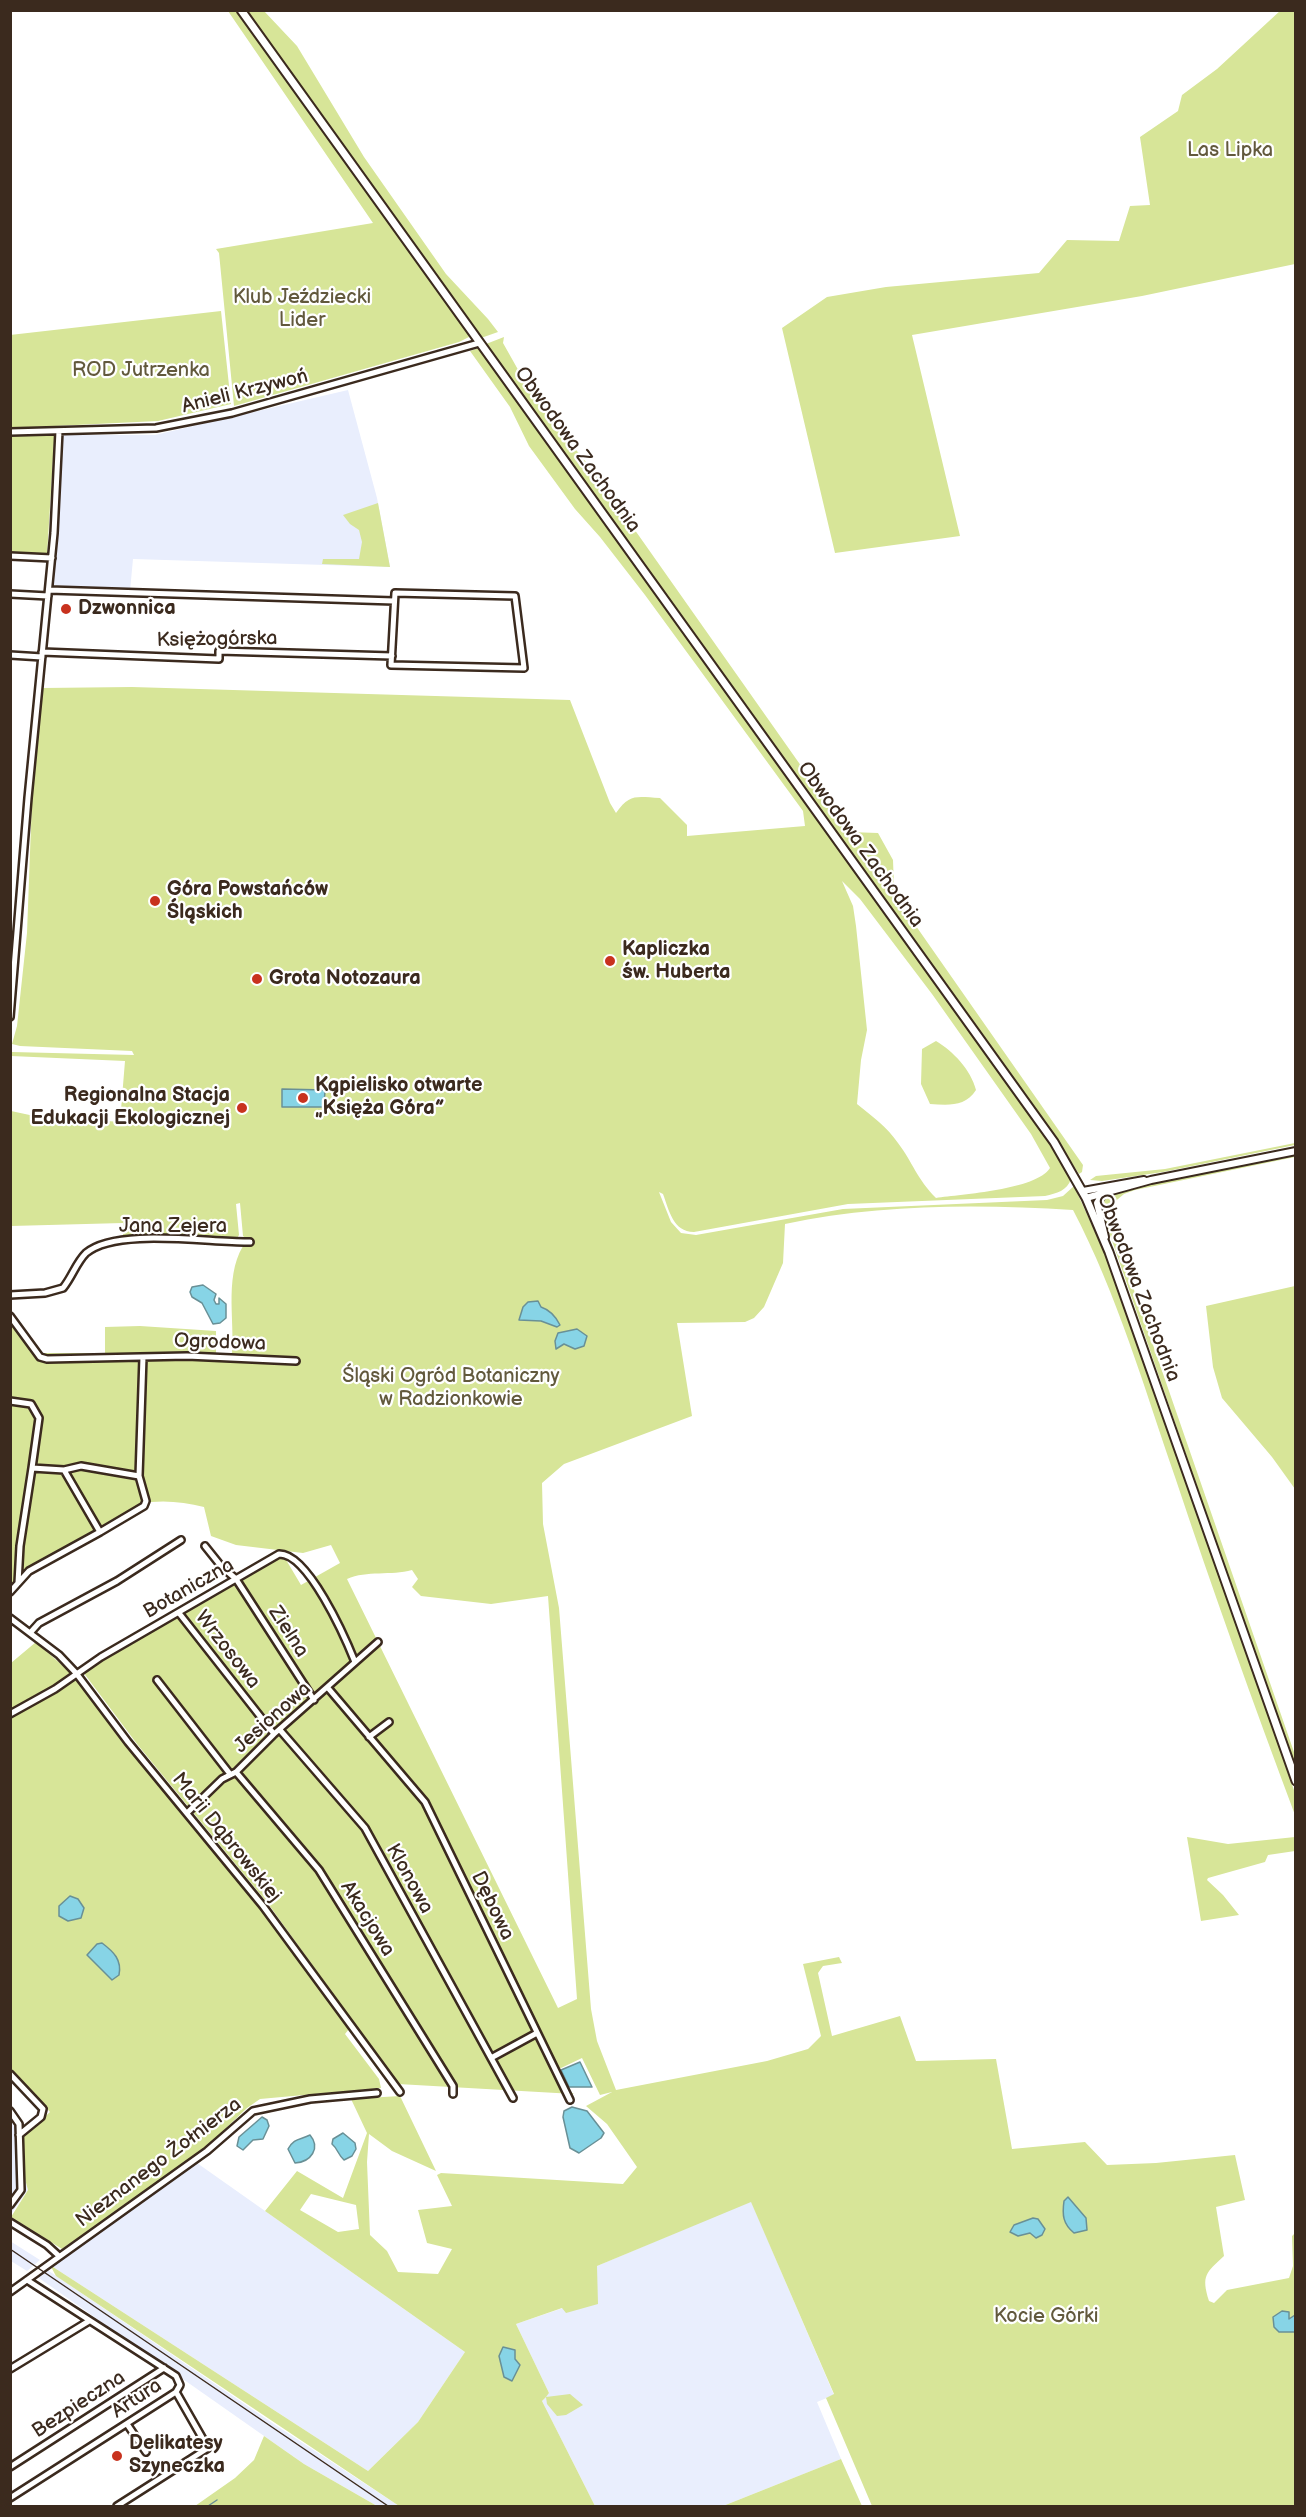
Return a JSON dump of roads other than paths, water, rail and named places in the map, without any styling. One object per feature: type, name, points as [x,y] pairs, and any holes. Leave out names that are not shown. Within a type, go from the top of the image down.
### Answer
[{"type":"main road","name":"Obwodowa Zachodnia","points":[[241,10],[1042,1126],[1085,1194],[1108,1249],[1296,1781]]},
{"type":"street","name":"Anieli Krzywoń","points":[[10,432],[156,428],[232,413],[480,343]]},
{"type":"street","points":[[10,1017],[30,777],[52,558],[59,431]]},
{"type":"street","points":[[10,556],[52,558]]},
{"type":"street","name":"Księżogórska","points":[[10,594],[394,601],[395,593],[515,596],[524,668],[391,665],[392,656],[219,651],[219,658],[10,655]]},
{"type":"street","points":[[392,656],[394,601]]},
{"type":"street","points":[[1085,1194],[1104,1193],[1151,1180],[1296,1151]]},
{"type":"street","points":[[1085,1194],[1136,1181],[1151,1180]]},
{"type":"street","points":[[1104,1193],[1098,1199],[1097,1206],[1108,1249]]},
{"type":"street","name":"Jana Zejera","points":[[10,1295],[45,1293],[63,1288],[83,1256],[105,1243],[157,1238],[230,1243],[250,1242]]},
{"type":"street","name":"Ogrodowa","points":[[10,1316],[40,1357],[235,1357],[296,1361]]},
{"type":"street","points":[[10,1592],[29,1571],[144,1506],[146,1501],[139,1476],[143,1357]]},
{"type":"street","points":[[10,1401],[31,1404],[39,1418],[20,1546],[18,1583]]},
{"type":"street","points":[[32,1468],[63,1470],[81,1466],[139,1476]]},
{"type":"street","points":[[63,1470],[100,1532]]},
{"type":"street","points":[[30,1633],[39,1623],[117,1581],[181,1540]]},
{"type":"street","name":"Zielna","points":[[205,1546],[221,1566],[236,1579],[315,1700]]},
{"type":"street","name":"Botaniczna","points":[[10,1714],[179,1612],[282,1554],[298,1563],[313,1580],[355,1662]]},
{"type":"street","name":"Wrzosowa","points":[[179,1612],[274,1734]]},
{"type":"street","name":"Marii Dąbrowskiej","points":[[10,1618],[59,1655],[76,1673],[128,1742],[263,1906],[400,2092]]},
{"type":"street","name":"Jesionowa","points":[[186,1813],[378,1642]]},
{"type":"street","name":"Akacjowa","points":[[157,1680],[233,1773],[319,1870],[453,2086],[453,2094]]},
{"type":"street","name":"Dębowa","points":[[328,1688],[425,1803],[570,2100]]},
{"type":"street","points":[[369,1737],[389,1722]]},
{"type":"street","name":"Klonowa","points":[[280,1730],[365,1828],[513,2098]]},
{"type":"street","points":[[491,2058],[537,2033]]},
{"type":"street","points":[[10,2073],[43,2109],[41,2116],[20,2135]]},
{"type":"street","name":"Nieznanego Żołnierza","points":[[10,2292],[207,2151],[253,2110],[310,2099],[377,2093]]},
{"type":"street","points":[[10,2111],[19,2124],[21,2190],[10,2205]]},
{"type":"street","points":[[10,2222],[48,2245],[59,2256]]},
{"type":"street","name":"Artura","points":[[10,2498],[176,2392],[180,2385],[179,2379],[164,2368],[27,2280]]},
{"type":"street","points":[[10,2369],[89,2320]]},
{"type":"street","name":"Bezpieczna","points":[[10,2467],[164,2368]]},
{"type":"street","points":[[117,2506],[208,2447],[176,2392]]},
{"type":"street","points":[[127,2424],[146,2452]]},
{"type":"water","name":"Kąpielisko otwarte „Księża Góra”","points":[[282,1089],[325,1090],[324,1107],[282,1107]]},
{"type":"water","points":[[203,1285],[216,1294],[214,1300],[216,1304],[219,1304],[219,1298],[226,1304],[226,1318],[220,1323],[213,1324],[202,1303],[192,1297],[190,1292],[192,1287]]},
{"type":"water","points":[[538,1301],[541,1307],[557,1319],[560,1325],[557,1327],[541,1321],[519,1320],[523,1307],[528,1302]]},
{"type":"water","points":[[577,1329],[587,1336],[584,1346],[575,1349],[564,1344],[556,1349],[555,1341],[558,1333]]},
{"type":"water","points":[[70,1896],[78,1899],[84,1908],[81,1918],[68,1921],[59,1916],[59,1906]]},
{"type":"water","points":[[102,1943],[118,1961],[119,1975],[112,1980],[87,1955],[97,1944]]},
{"type":"water","points":[[580,2062],[592,2087],[569,2087],[561,2070]]},
{"type":"water","points":[[572,2107],[587,2111],[604,2133],[601,2138],[579,2153],[570,2148],[563,2117],[564,2111]]},
{"type":"water","points":[[262,2117],[267,2120],[269,2126],[263,2139],[253,2140],[243,2150],[237,2146],[239,2137]]},
{"type":"water","points":[[343,2133],[355,2143],[356,2149],[352,2156],[344,2160],[332,2144],[333,2139]]},
{"type":"water","points":[[310,2135],[315,2145],[313,2154],[306,2160],[295,2163],[288,2149],[290,2145]]},
{"type":"water","points":[[1068,2197],[1086,2218],[1087,2230],[1074,2233],[1068,2226],[1063,2211],[1064,2201]]},
{"type":"water","points":[[1033,2218],[1038,2219],[1045,2229],[1042,2235],[1036,2238],[1030,2233],[1018,2236],[1010,2232],[1014,2225]]},
{"type":"water","points":[[1282,2311],[1289,2312],[1289,2319],[1295,2315],[1295,2332],[1279,2332],[1274,2327],[1273,2317]]},
{"type":"water","points":[[503,2347],[515,2350],[515,2359],[520,2365],[512,2381],[504,2377],[499,2356]]},
{"type":"waterway","points":[[208,2506],[217,2500]]},
{"type":"railway","points":[[10,2249],[388,2506]]},
{"type":"place","name":"Dzwonnica","points":[[66,609]]},
{"type":"place","name":"Góra Powstańców Śląskich","points":[[155,901]]},
{"type":"place","name":"Kapliczka św. Huberta","points":[[610,961]]},
{"type":"place","name":"Grota Notozaura","points":[[257,979]]},
{"type":"place","name":"Kąpielisko otwarte „Księża Góra”","points":[[303,1098]]},
{"type":"place","name":"Regionalna Stacja Edukacji Ekologicznej","points":[[242,1108]]},
{"type":"place","name":"Delikatesy Szyneczka","points":[[117,2456]]},
{"type":"park label","name":"Las Lipka","points":[[1230,151]]},
{"type":"park label","name":"Klub Jeździecki Lider","points":[[302,310]]},
{"type":"park label","name":"ROD Jutrzenka","points":[[141,371]]},
{"type":"park label","name":"Śląski Ogród Botaniczny w Radzionkowie","points":[[451,1388]]},
{"type":"park label","name":"Kocie Górki","points":[[1046,2317]]}]
